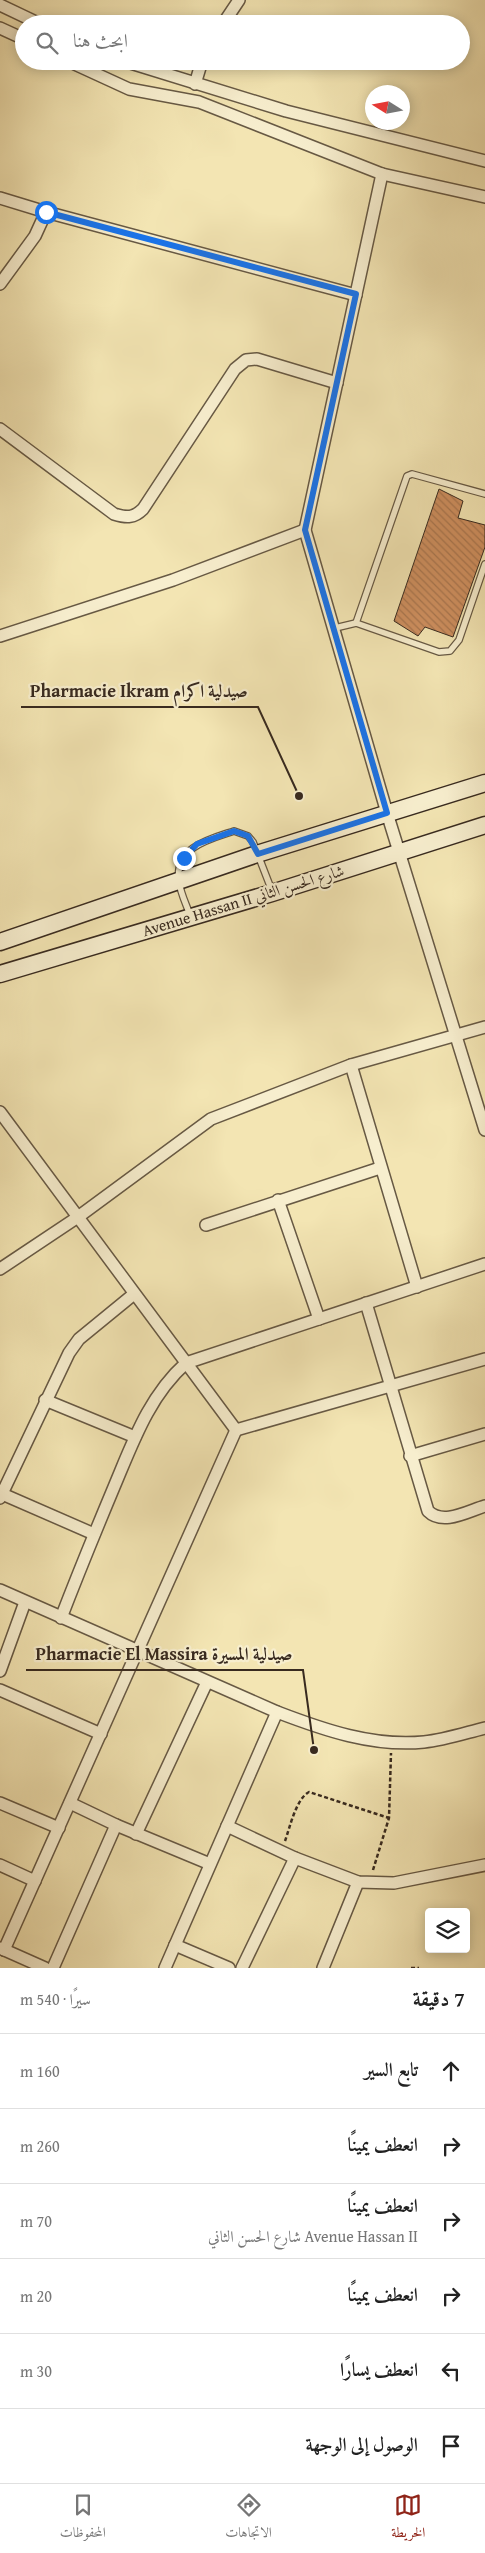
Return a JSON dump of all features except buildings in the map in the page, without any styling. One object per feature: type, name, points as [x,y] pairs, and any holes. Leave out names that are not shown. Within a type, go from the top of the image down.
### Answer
[{"type":"street","points":[[230,15],[239,0]]},
{"type":"street","points":[[0,5],[21,15]]},
{"type":"street","points":[[0,28],[15,35]]},
{"type":"street","points":[[87,70],[116,84],[140,92],[199,102],[382,174],[485,197]]},
{"type":"street","points":[[152,70],[286,111],[485,160]]},
{"type":"street","points":[[195,84],[199,70]]},
{"type":"street","points":[[382,174],[305,530],[387,813],[485,1130]]},
{"type":"street","points":[[0,198],[46,212],[356,294]]},
{"type":"street","points":[[0,284],[35,236],[46,212]]},
{"type":"street","points":[[0,429],[114,514],[125,518],[135,516],[143,509],[234,369],[246,360],[257,360],[337,383]]},
{"type":"street","points":[[0,636],[173,580],[305,530]]},
{"type":"street","points":[[5,939],[258,854],[485,783]]},
{"type":"street","name":"Avenue Hassan II شارع الحسن الثاني","points":[[8,972],[485,825]]},
{"type":"street","points":[[0,985],[8,972]]},
{"type":"street","points":[[0,1270],[78,1217],[211,1119],[351,1065],[485,1027]]},
{"type":"street","points":[[351,1065],[416,1287]]},
{"type":"street","points":[[0,1112],[236,1430]]},
{"type":"street","points":[[206,1225],[380,1168]]},
{"type":"street","points":[[278,1200],[319,1319]]},
{"type":"street","points":[[61,1618],[135,1437],[159,1390],[186,1363],[485,1264]]},
{"type":"street","points":[[94,1534],[1,1495],[68,1353],[79,1339],[134,1294]]},
{"type":"street","points":[[366,1303],[410,1456],[428,1511],[432,1516],[443,1519],[485,1506]]},
{"type":"street","points":[[236,1430],[485,1359]]},
{"type":"street","points":[[45,1400],[135,1437]]},
{"type":"street","points":[[45,1968],[2,1949],[59,1828],[236,1430]]},
{"type":"street","points":[[410,1456],[485,1434]]},
{"type":"street","points":[[0,1590],[207,1682],[317,1728],[350,1736],[390,1742],[424,1742],[485,1730]]},
{"type":"street","points":[[0,1671],[25,1602]]},
{"type":"street","points":[[136,1834],[207,1682]]},
{"type":"street","points":[[0,1690],[101,1734]]},
{"type":"street","points":[[165,1968],[277,1712]]},
{"type":"street","points":[[70,1802],[136,1834],[210,1864]]},
{"type":"street","points":[[0,1803],[59,1828]]},
{"type":"street","points":[[53,1968],[116,1825]]},
{"type":"street","points":[[228,1826],[295,1858],[364,1882],[394,1883],[421,1879],[485,1864]]},
{"type":"street","points":[[242,1968],[295,1858]]},
{"type":"street","points":[[0,1865],[35,1881]]},
{"type":"street","points":[[322,1968],[364,1882]]},
{"type":"street","points":[[175,1945],[229,1968]]},
{"type":"lane","points":[[356,622],[407,476],[412,474],[485,494]]},
{"type":"lane","points":[[334,628],[356,622],[439,652],[450,651],[459,640],[485,564]]},
{"type":"lane","points":[[191,917],[178,880],[180,867],[192,848],[234,831],[248,836],[258,854],[272,892]]},
{"type":"path","points":[[364,1882],[389,1818],[390,1742]]},
{"type":"path","points":[[281,1851],[304,1795],[309,1792],[389,1818]]},
{"type":"path","points":[[411,1968],[419,1968]]},
{"type":"place","name":"Pharmacie Ikram صيدلية اكرام","points":[[299,796]]},
{"type":"place","name":"Pharmacie El Massira صيدلية المسيرة","points":[[314,1750]]},
{"type":"route","points":[[46,212],[356,294],[305,530],[387,813],[258,854],[248,836],[234,831],[197,844],[184,858]]}]
